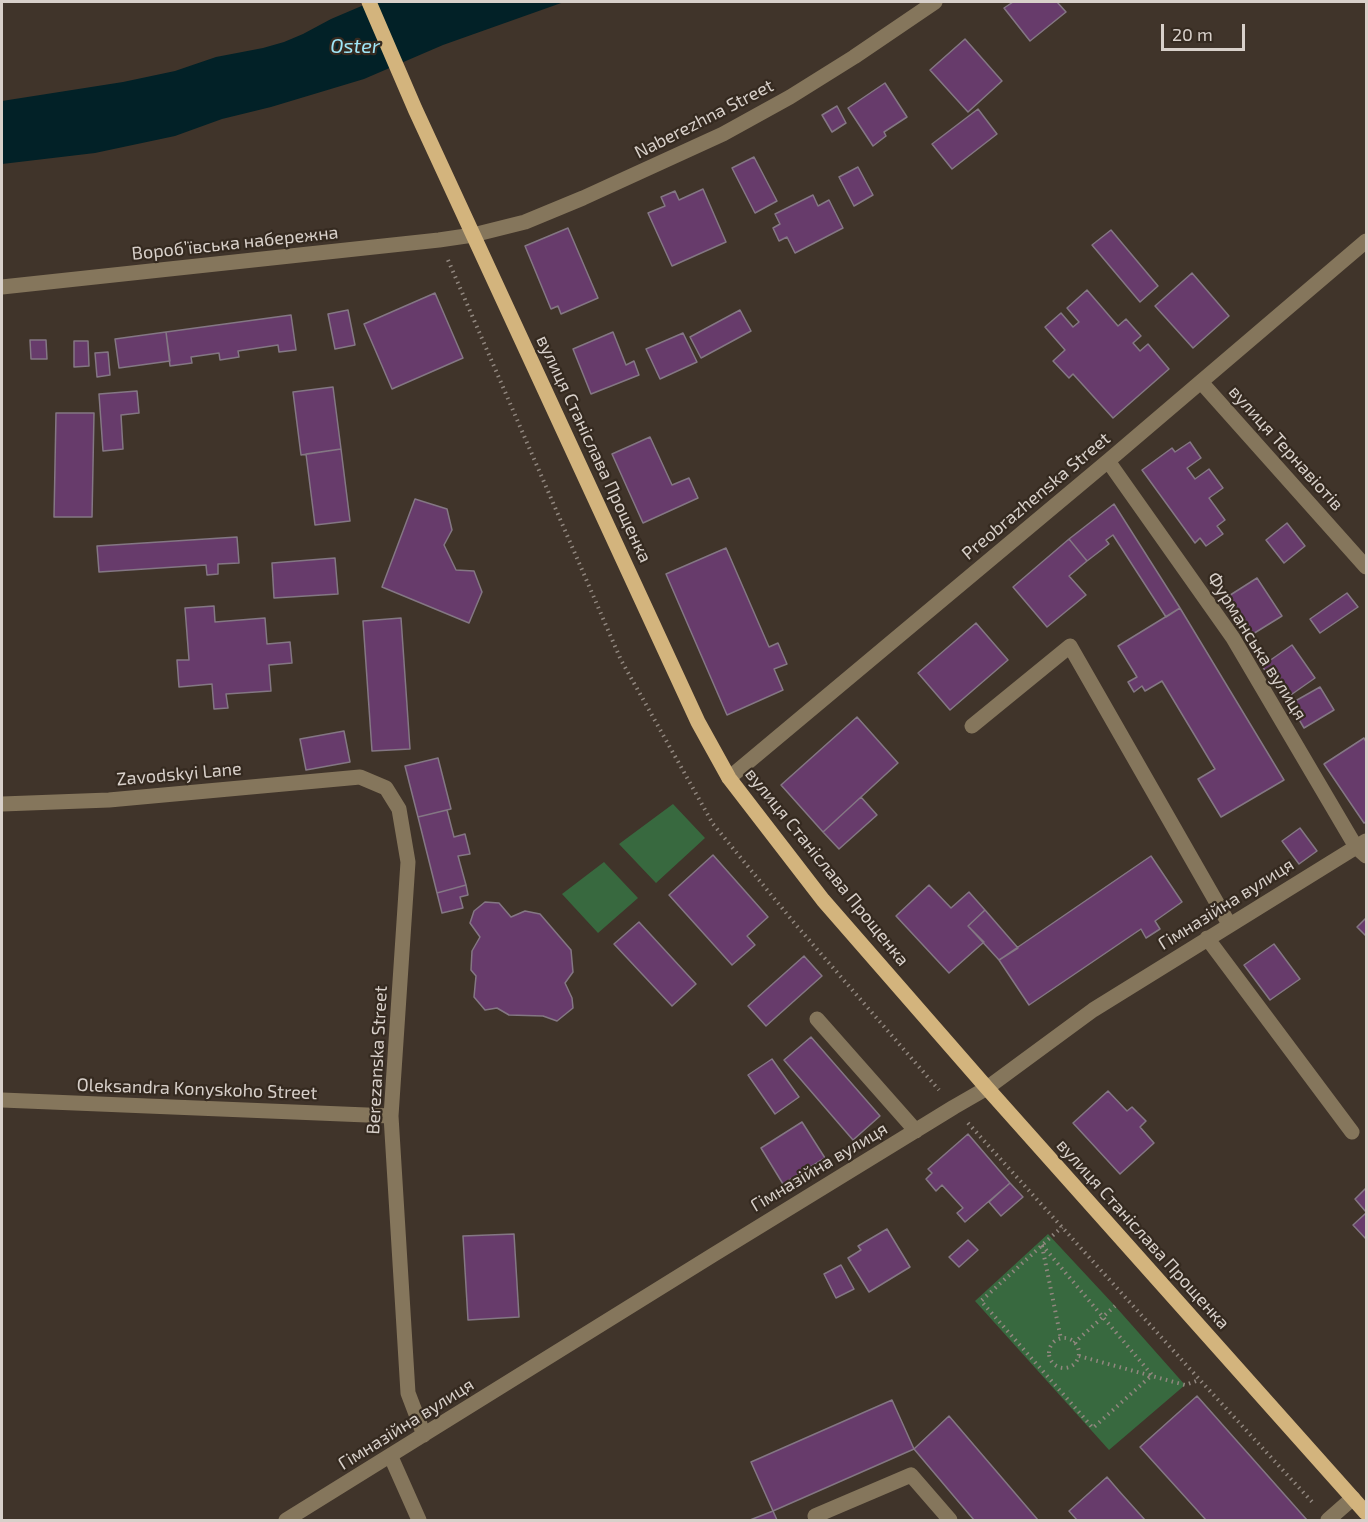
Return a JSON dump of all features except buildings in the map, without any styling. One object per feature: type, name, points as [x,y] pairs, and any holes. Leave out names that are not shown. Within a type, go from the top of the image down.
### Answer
[{"type":"main road","name":"вулиця Станіслава Прощенка","points":[[369,2],[415,109],[698,722],[729,778],[823,900],[987,1088],[1366,1513]]},
{"type":"street","name":"Naberezhna Street","points":[[473,235],[525,222],[723,134],[790,97],[935,2]]},
{"type":"street","name":"Воробʼївська набережна","points":[[2,287],[427,242],[473,235]]},
{"type":"street","name":"Preobrazhenska Street","points":[[729,778],[1108,461],[1366,240]]},
{"type":"street","name":"вулиця Тернавіотів","points":[[1201,382],[1366,567]]},
{"type":"street","name":"Фурманська вулиця","points":[[1108,461],[1233,638],[1363,848]]},
{"type":"street","points":[[972,726],[1070,646],[1229,924]]},
{"type":"street","name":"Zavodskyi Lane","points":[[2,804],[108,800],[360,777]]},
{"type":"street","name":"Berezanska Street","points":[[360,777],[386,788],[399,809],[408,862],[391,1116],[408,1393],[424,1435]]},
{"type":"street","name":"Гімназійна вулиця","points":[[286,1521],[713,1255],[987,1088],[1093,1010],[1229,924],[1363,848]]},
{"type":"street","points":[[1207,938],[1352,1132]]},
{"type":"street","points":[[817,1019],[916,1131]]},
{"type":"street","name":"Oleksandra Konyskoho Street","points":[[2,1100],[391,1116]]},
{"type":"street","points":[[391,1456],[419,1521]]},
{"type":"street","points":[[817,1521],[815,1516],[911,1475],[950,1521]]},
{"type":"street","points":[[1328,1520],[1353,1498]]},
{"type":"path","points":[[954,1107],[1328,1520]]},
{"type":"path","points":[[1062,1227],[981,1301],[1093,1428],[1152,1375]]},
{"type":"path","points":[[1042,1245],[1152,1375]]},
{"type":"path","points":[[1042,1245],[1061,1339]]},
{"type":"path","points":[[1074,1343],[1115,1306]]},
{"type":"path","points":[[1061,1339],[1074,1343],[1078,1349],[1079,1356],[1074,1365],[1070,1367],[1056,1366],[1050,1358],[1050,1348],[1061,1339]]},
{"type":"path","points":[[1079,1356],[1185,1385],[1199,1379]]},
{"type":"green space","points":[[673,804],[705,838],[656,883],[619,844]]},
{"type":"green space","points":[[604,862],[638,898],[598,933],[562,894]]},
{"type":"green space","points":[[1048,1234],[1185,1385],[1109,1450],[975,1301]]},
{"type":"water","name":"Oster","points":[[371,2],[564,2],[443,45],[364,79],[222,119],[175,136],[95,153],[2,164],[2,101],[123,82],[175,71],[216,57],[263,48],[303,34]]}]
